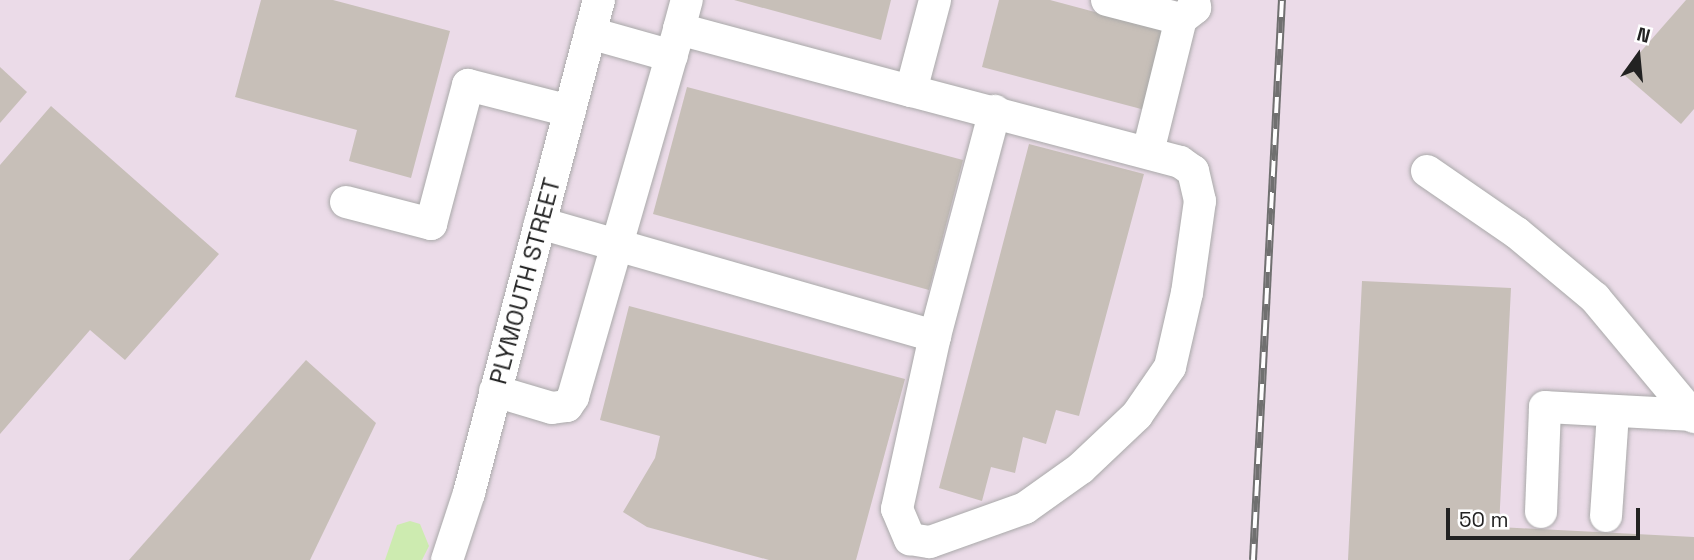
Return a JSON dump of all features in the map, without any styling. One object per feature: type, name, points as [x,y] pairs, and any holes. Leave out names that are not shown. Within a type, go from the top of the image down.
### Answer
[{"type":"street","name":"PLYMOUTH STREET","points":[[447,560],[599,0]]},
{"type":"street","points":[[911,91],[934,0]]},
{"type":"street","points":[[1107,0],[1187,10],[1149,152]]},
{"type":"street","points":[[590,33],[679,29],[911,91],[995,111],[1149,152],[1193,171],[1200,201],[1187,293],[1170,367],[1161,383],[1116,436],[1025,508],[920,543],[902,530],[897,501],[935,336],[995,111]]},
{"type":"street","points":[[495,391],[552,408],[567,406],[679,29]]},
{"type":"street","points":[[346,202],[431,225],[468,85],[570,111]]},
{"type":"street","points":[[1427,171],[1517,233],[1595,298],[1692,416]]},
{"type":"street","points":[[540,223],[935,336]]},
{"type":"street","points":[[1541,512],[1545,407],[1692,416]]},
{"type":"street","points":[[1606,516],[1613,412]]},
{"type":"shaded area","points":[[0,0],[1694,0],[1694,560],[0,560]]},
{"type":"green space","points":[[410,521],[420,524],[429,546],[422,560],[385,560],[397,525]]},
{"type":"building","points":[[261,0],[333,0],[450,31],[411,178],[349,161],[357,130],[235,97]]},
{"type":"building","points":[[734,0],[891,0],[881,40]]},
{"type":"building","points":[[999,0],[1050,0],[1166,31],[1145,110],[982,67]]},
{"type":"building","points":[[1686,0],[1694,0],[1694,109],[1681,124],[1622,73]]},
{"type":"building","points":[[0,67],[27,92],[0,123]]},
{"type":"building","points":[[687,87],[963,160],[929,290],[653,214]]},
{"type":"building","points":[[51,106],[219,254],[125,360],[90,330],[0,434],[0,165]]},
{"type":"building","points":[[1029,144],[1144,174],[1079,416],[1056,410],[1046,444],[1023,437],[1015,473],[991,467],[982,501],[939,488]]},
{"type":"building","points":[[1362,281],[1511,288],[1499,527],[1694,537],[1694,560],[1348,560]]},
{"type":"building","points":[[629,306],[905,379],[856,560],[769,560],[647,527],[623,512],[655,458],[660,436],[600,420]]},
{"type":"building","points":[[306,360],[376,423],[310,560],[129,560]]},
{"type":"railway","points":[[1253,560],[1282,0]]}]
